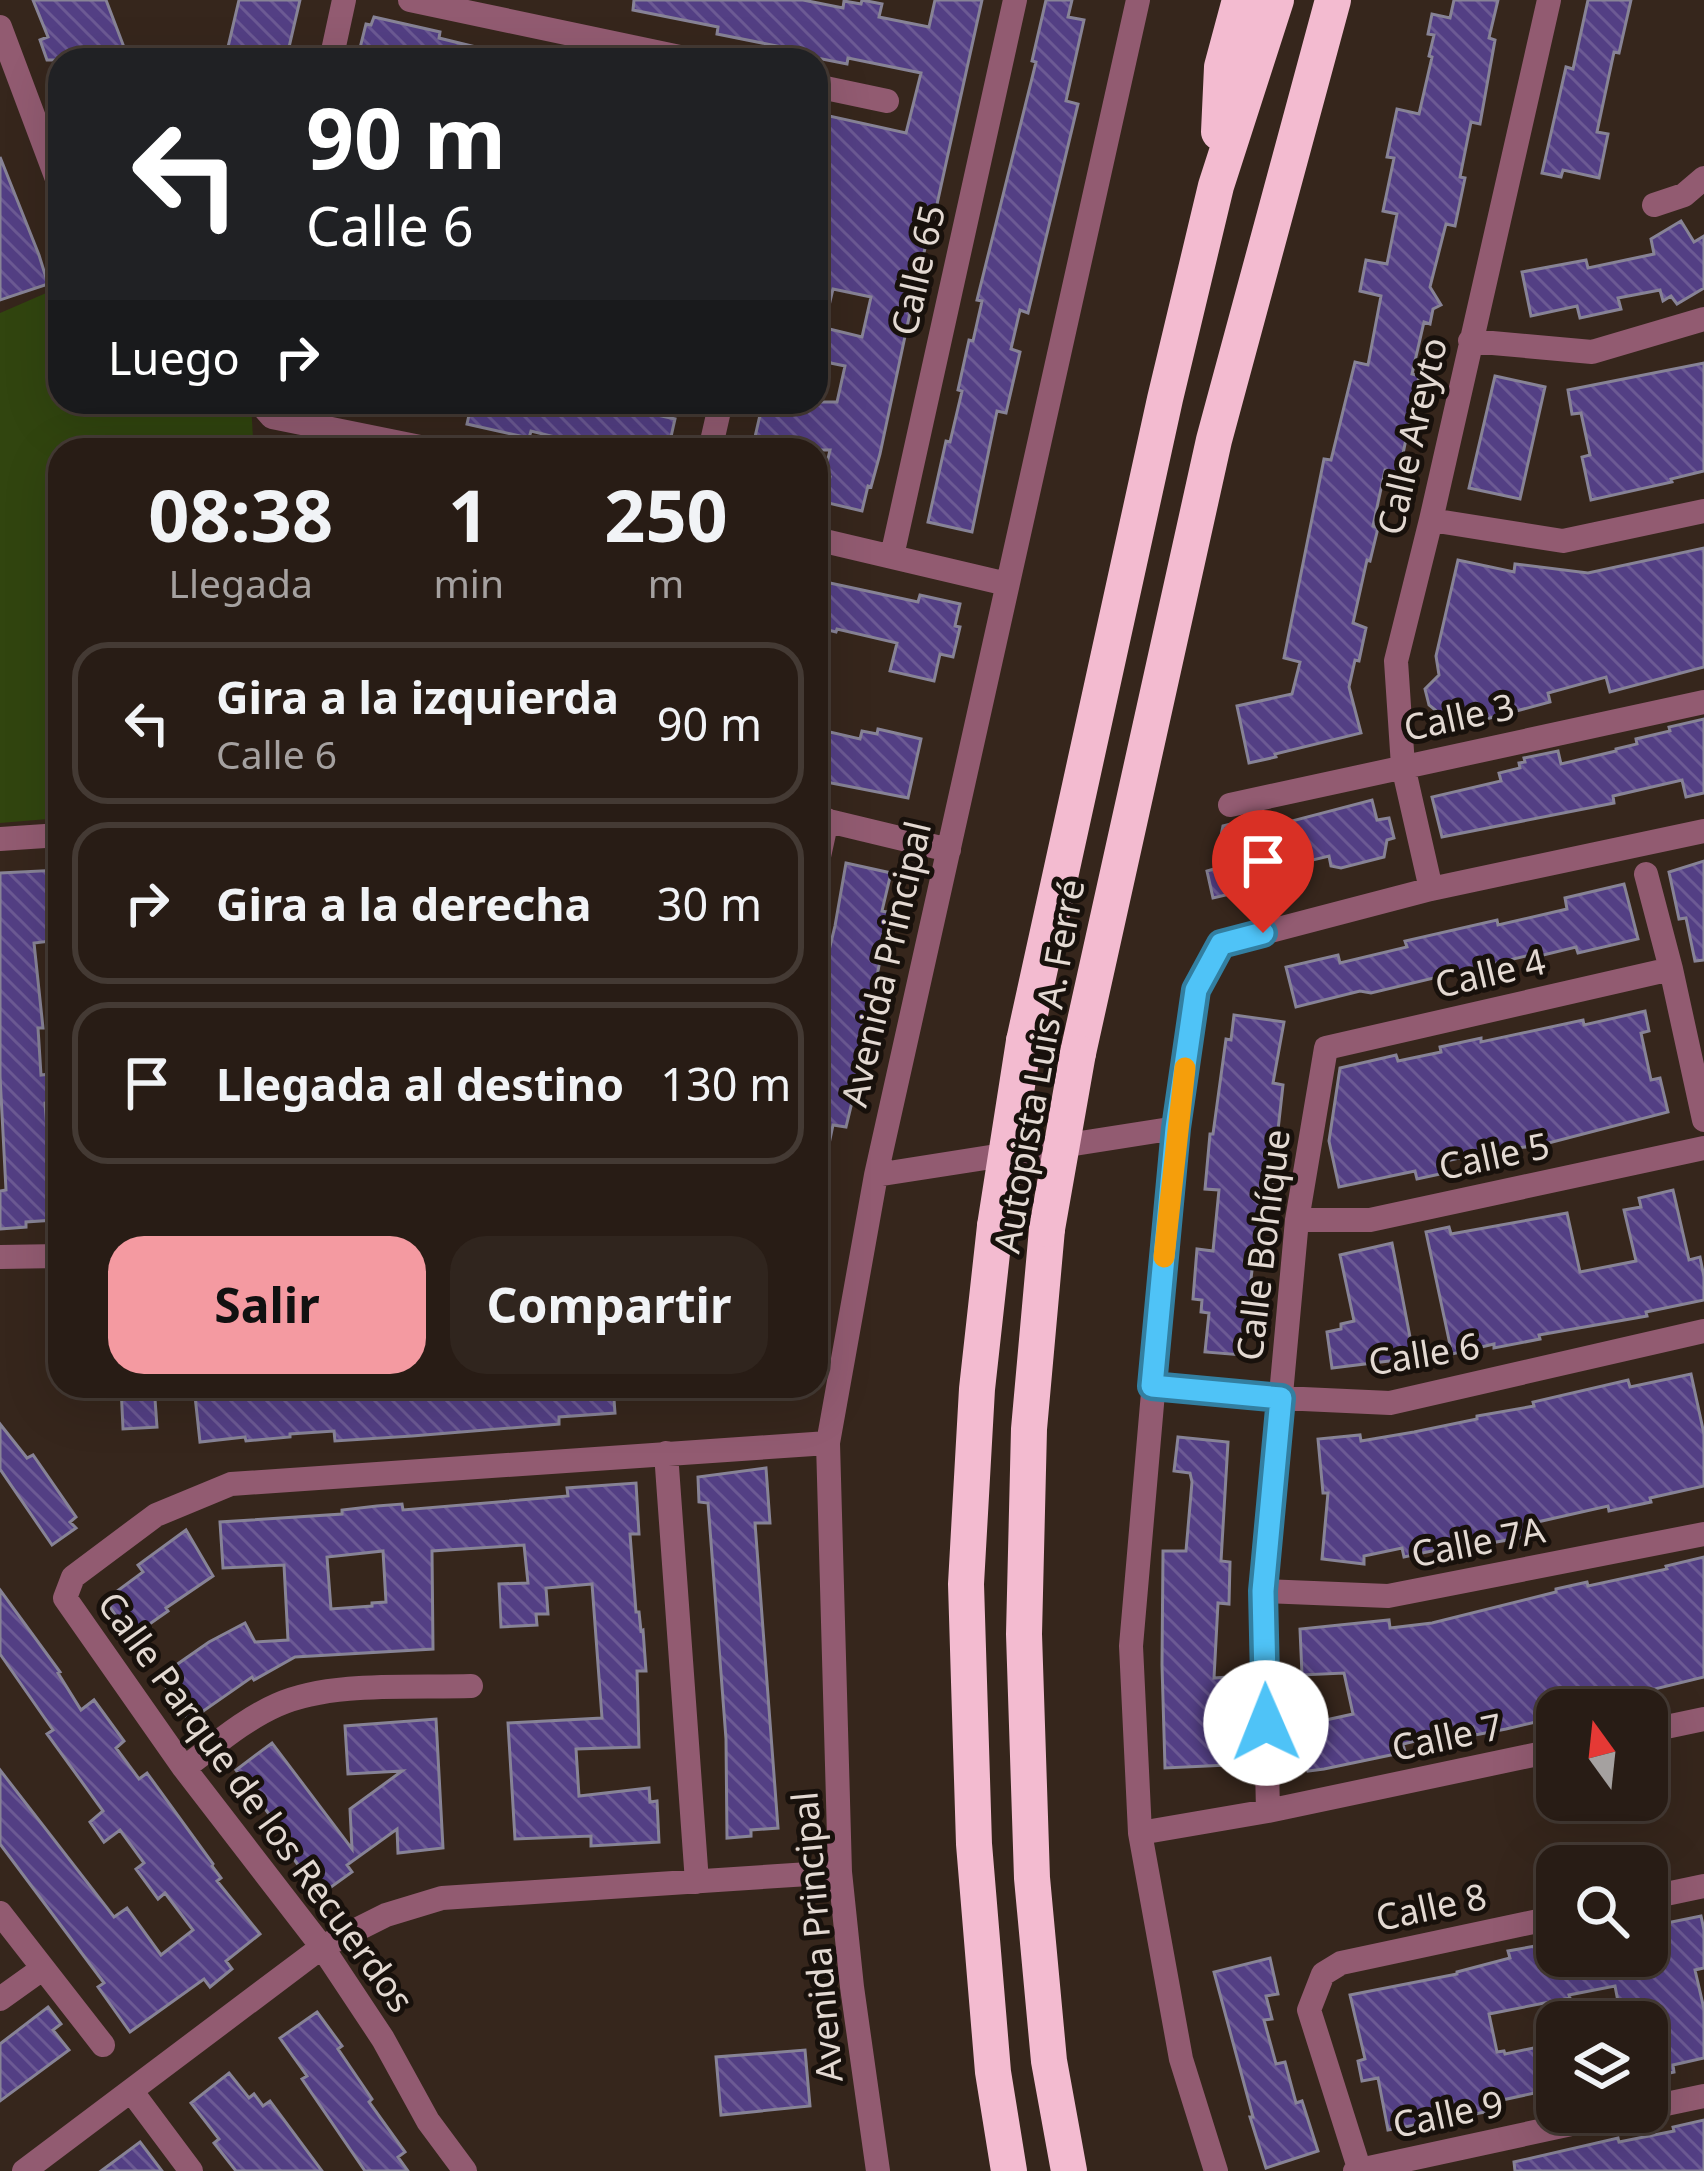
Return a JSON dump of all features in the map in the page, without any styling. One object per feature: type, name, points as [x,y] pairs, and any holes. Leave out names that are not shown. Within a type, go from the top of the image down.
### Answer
[{"type":"highway","points":[[1216,186],[1222,67],[1240,0]]},
{"type":"highway","name":"Autopista Luis A. Ferré","points":[[1010,2171],[993,2072],[973,1823],[966,1584],[977,1389],[995,1226],[1024,1041],[1165,399],[1216,186],[1276,0]]},
{"type":"highway","name":"Autopista Luis A. Ferré","points":[[1068,2166],[1049,2061],[1032,1878],[1024,1634],[1028,1429],[1047,1229],[1078,1053],[1214,440],[1334,0]]},
{"type":"street","points":[[334,48],[344,0]]},
{"type":"street","points":[[410,0],[637,48]]},
{"type":"street","name":"Calle 65","points":[[892,556],[1016,0]]},
{"type":"street","name":"Avenida Principal","points":[[878,2171],[840,1872],[829,1443],[876,1175],[1138,0]]},
{"type":"street","name":"Calle Areyto","points":[[1431,889],[1403,766],[1396,661],[1549,0]]},
{"type":"street","points":[[0,27],[48,155]]},
{"type":"street","points":[[828,89],[887,101]]},
{"type":"street","points":[[1654,205],[1701,188]]},
{"type":"street","points":[[1470,341],[1592,352],[1704,319]]},
{"type":"street","points":[[269,414],[374,438]]},
{"type":"street","points":[[1431,520],[1563,541],[1704,511]]},
{"type":"street","points":[[828,542],[1007,584]]},
{"type":"street","name":"Calle 3","points":[[1230,805],[1704,702]]},
{"type":"street","points":[[828,820],[949,850]]},
{"type":"street","points":[[1216,2171],[1181,2059],[1140,1833],[1131,1646],[1176,1128],[1196,990],[1221,944],[1431,889],[1704,831]]},
{"type":"street","points":[[0,839],[48,836]]},
{"type":"street","points":[[1646,874],[1704,1120]]},
{"type":"street","name":"Calle 4","points":[[1326,1048],[1671,969]]},
{"type":"street","name":"Calle Bohíque","points":[[1268,1811],[1263,1591],[1298,1220],[1326,1048]]},
{"type":"street","points":[[876,1175],[1176,1128]]},
{"type":"street","name":"Calle 5","points":[[1298,1220],[1370,1220],[1704,1148]]},
{"type":"street","points":[[0,1258],[48,1256]]},
{"type":"street","name":"Calle 6","points":[[1152,1386],[1390,1403],[1704,1331]]},
{"type":"street","points":[[698,1882],[666,1453],[829,1443]]},
{"type":"street","name":"Calle Parque de los Recuerdos","points":[[465,2171],[428,2121],[383,2039],[322,1947],[184,1768],[64,1598],[73,1577],[155,1515],[231,1484],[666,1453]]},
{"type":"street","name":"Calle 7A","points":[[1263,1591],[1388,1596],[1704,1534]]},
{"type":"street","points":[[184,1768],[277,1705],[320,1691],[471,1686]]},
{"type":"street","points":[[1668,1727],[1704,1719]]},
{"type":"street","name":"Calle 7","points":[[1140,1833],[1536,1754]]},
{"type":"street","points":[[24,2171],[322,1947],[386,1915],[442,1898],[840,1872]]},
{"type":"street","points":[[1668,1894],[1704,1886]]},
{"type":"street","points":[[0,1913],[103,2045]]},
{"type":"street","name":"Calle 8","points":[[1358,2171],[1310,2010],[1323,1974],[1341,1963],[1536,1921]]},
{"type":"street","points":[[0,1999],[42,1969]]},
{"type":"street","points":[[132,2092],[191,2171]]},
{"type":"street","points":[[1668,2104],[1704,2096]]},
{"type":"street","name":"Calle 9","points":[[1358,2171],[1536,2132]]},
{"type":"green space","points":[[48,292],[48,414],[252,414],[253,438],[48,438],[48,819],[0,823],[0,313]]},
{"type":"building","points":[[33,0],[106,0],[124,48],[48,48],[47,60],[40,40],[48,37]]},
{"type":"building","points":[[239,0],[300,0],[289,48],[228,48]]},
{"type":"building","points":[[634,0],[803,0],[843,8],[844,1],[861,4],[862,0],[882,4],[879,17],[929,27],[935,0],[982,0],[880,454],[862,511],[828,503],[828,438],[755,438],[760,414],[828,414],[828,402],[837,402],[845,366],[828,362],[828,329],[862,337],[871,297],[833,289],[828,310],[828,116],[906,133],[921,73],[848,58],[847,64],[828,60],[828,48],[787,48],[717,34],[718,27],[633,10]]},
{"type":"building","points":[[1046,0],[1072,0],[1068,17],[1084,20],[1066,101],[1078,104],[1028,313],[1020,310],[1011,349],[1020,352],[1006,413],[997,411],[972,532],[928,522],[962,391],[958,390],[969,340],[973,341],[982,301],[977,300],[1036,62],[1032,61]]},
{"type":"building","points":[[1454,0],[1498,0],[1489,38],[1495,40],[1480,124],[1471,122],[1455,226],[1446,224],[1430,287],[1441,305],[1433,309],[1430,324],[1424,322],[1412,374],[1419,376],[1399,473],[1385,470],[1373,526],[1378,528],[1353,623],[1366,628],[1349,687],[1361,733],[1249,763],[1237,706],[1292,694],[1300,662],[1284,658],[1324,459],[1331,460],[1355,362],[1368,365],[1381,296],[1360,291],[1366,260],[1387,264],[1397,214],[1383,211],[1394,158],[1387,157],[1397,109],[1419,114],[1432,57],[1434,35],[1428,34],[1432,14],[1450,18]]},
{"type":"building","points":[[1588,0],[1631,0],[1597,132],[1608,134],[1599,178],[1563,170],[1561,177],[1542,173],[1566,67],[1573,69]]},
{"type":"building","points":[[374,17],[440,32],[439,38],[480,48],[360,48],[366,24],[371,25]]},
{"type":"building","points":[[0,157],[48,284],[0,300]]},
{"type":"building","points":[[1681,221],[1694,242],[1704,236],[1704,288],[1677,304],[1671,296],[1663,301],[1660,290],[1618,298],[1621,309],[1580,318],[1577,306],[1531,316],[1522,272],[1586,260],[1588,268],[1654,254],[1651,239]]},
{"type":"building","points":[[1704,363],[1704,471],[1591,500],[1582,457],[1590,455],[1581,413],[1572,414],[1568,390]]},
{"type":"building","points":[[1495,376],[1545,387],[1520,499],[1469,488]]},
{"type":"building","points":[[469,414],[652,414],[675,419],[671,438],[559,438],[531,431],[529,438],[467,424]]},
{"type":"building","points":[[1704,548],[1704,667],[1610,692],[1606,677],[1548,693],[1550,702],[1479,721],[1477,713],[1440,721],[1439,713],[1429,705],[1425,689],[1439,675],[1436,656],[1458,560],[1514,572],[1515,564],[1588,573]]},
{"type":"building","points":[[828,583],[918,602],[920,595],[960,604],[953,657],[940,654],[934,681],[890,671],[897,643],[828,630]]},
{"type":"building","points":[[1704,719],[1704,793],[1686,797],[1682,780],[1613,796],[1614,803],[1442,837],[1432,797],[1501,781],[1499,773],[1520,768],[1524,758],[1558,751],[1561,764],[1616,751],[1637,744],[1636,739],[1670,731],[1669,727]]},
{"type":"building","points":[[878,729],[921,739],[908,798],[828,782],[830,732],[860,739],[862,731],[877,734]]},
{"type":"building","points":[[1372,800],[1377,820],[1389,818],[1394,838],[1387,840],[1384,857],[1341,868],[1331,866],[1329,856],[1279,868],[1282,882],[1213,898],[1207,871],[1214,869],[1223,826],[1265,815],[1269,827]]},
{"type":"building","points":[[1704,861],[1704,960],[1695,961],[1669,872]]},
{"type":"building","points":[[846,863],[891,873],[882,911],[896,914],[890,943],[884,942],[871,1004],[875,1006],[846,1127],[833,1125],[828,1149],[828,955]]},
{"type":"building","points":[[48,871],[48,941],[34,943],[43,1028],[38,1028],[41,1075],[48,1074],[48,1220],[0,1229],[0,1191],[6,1190],[0,1076],[0,873]]},
{"type":"building","points":[[1624,884],[1638,939],[1578,953],[1576,947],[1526,956],[1296,1007],[1286,967],[1338,955],[1340,963],[1407,947],[1405,941],[1567,909],[1565,898]]},
{"type":"building","points":[[1645,1011],[1649,1031],[1641,1033],[1651,1080],[1660,1078],[1668,1112],[1537,1146],[1513,1146],[1446,1161],[1449,1172],[1417,1179],[1415,1171],[1339,1187],[1329,1141],[1340,1068],[1396,1055],[1398,1061],[1481,1038],[1481,1042]]},
{"type":"building","points":[[1234,1015],[1284,1022],[1273,1083],[1283,1085],[1272,1184],[1268,1184],[1267,1195],[1261,1194],[1242,1355],[1205,1352],[1209,1313],[1201,1312],[1202,1300],[1193,1299],[1197,1249],[1213,1251],[1219,1190],[1205,1189],[1210,1134]]},
{"type":"building","points":[[1673,1190],[1689,1260],[1700,1257],[1704,1300],[1646,1312],[1647,1316],[1539,1335],[1540,1339],[1452,1354],[1426,1232],[1449,1227],[1451,1234],[1567,1213],[1580,1272],[1636,1261],[1624,1210],[1641,1207],[1639,1198]]},
{"type":"building","points":[[1392,1243],[1414,1358],[1332,1368],[1327,1332],[1354,1321],[1340,1255]]},
{"type":"building","points":[[1691,1374],[1704,1434],[1704,1486],[1650,1498],[1651,1502],[1533,1523],[1535,1535],[1443,1559],[1441,1549],[1404,1557],[1402,1548],[1364,1556],[1364,1564],[1322,1559],[1328,1493],[1323,1493],[1318,1439],[1360,1435],[1361,1441],[1414,1432],[1628,1380],[1630,1387]]},
{"type":"building","points":[[122,1398],[155,1399],[157,1427],[123,1429]]},
{"type":"building","points":[[195,1398],[614,1398],[615,1413],[559,1417],[559,1424],[335,1441],[334,1431],[200,1442]]},
{"type":"building","points":[[0,1424],[27,1458],[33,1455],[76,1517],[70,1522],[76,1528],[52,1545],[0,1469]]},
{"type":"building","points":[[1178,1437],[1228,1442],[1221,1561],[1230,1562],[1229,1604],[1218,1603],[1214,1678],[1227,1677],[1227,1765],[1165,1768],[1163,1551],[1186,1551],[1192,1482],[1190,1473],[1174,1471]]},
{"type":"building","points":[[766,1468],[770,1523],[755,1523],[778,1828],[727,1838],[726,1739],[708,1503],[699,1502],[698,1477]]},
{"type":"building","points":[[636,1483],[639,1534],[630,1534],[646,1671],[637,1671],[639,1747],[576,1749],[579,1796],[649,1788],[650,1802],[657,1801],[659,1842],[591,1846],[591,1836],[515,1839],[508,1723],[602,1718],[592,1584],[546,1588],[548,1614],[536,1614],[537,1625],[501,1627],[499,1584],[528,1583],[524,1545],[432,1551],[433,1649],[295,1657],[252,1677],[189,1721],[159,1677],[245,1623],[255,1642],[288,1640],[284,1565],[223,1568],[220,1522],[342,1514],[342,1510],[402,1504],[403,1510],[568,1496],[567,1488]],"holes":[[[383,1551],[386,1602],[331,1609],[327,1557]]]},
{"type":"building","points":[[186,1530],[213,1576],[131,1637],[105,1600],[143,1572],[138,1565]]},
{"type":"building","points":[[1704,1557],[1704,1677],[1655,1689],[1536,1689],[1536,1722],[1475,1735],[1473,1727],[1403,1744],[1405,1752],[1324,1769],[1308,1771],[1306,1762],[1292,1765],[1285,1729],[1353,1714],[1344,1673],[1302,1675],[1300,1629],[1389,1620],[1390,1628],[1432,1623],[1556,1589],[1587,1582],[1588,1586]]},
{"type":"building","points":[[0,1590],[60,1672],[81,1710],[94,1700],[124,1741],[116,1748],[139,1779],[147,1773],[213,1864],[221,1878],[217,1881],[260,1934],[226,1961],[232,1969],[210,1987],[204,1979],[130,2032],[98,1987],[104,1983],[0,1844],[0,1770],[114,1917],[127,1908],[161,1955],[193,1930],[165,1893],[158,1899],[136,1869],[144,1863],[120,1830],[104,1842],[90,1822],[103,1811],[47,1734],[53,1730],[0,1654]]},
{"type":"building","points":[[436,1719],[443,1848],[398,1853],[397,1829],[347,1865],[352,1872],[320,1895],[290,1854],[296,1850],[236,1770],[272,1743],[352,1849],[350,1809],[402,1771],[348,1774],[345,1726]]},
{"type":"building","points":[[1701,1916],[1704,1968],[1695,1970],[1704,2009],[1704,2058],[1673,2065],[1674,2072],[1668,2073],[1668,2001],[1618,2001],[1615,1986],[1536,2001],[1489,2014],[1497,2052],[1536,2047],[1536,2093],[1484,2104],[1485,2112],[1388,2130],[1378,2078],[1362,2081],[1358,2061],[1365,2059],[1350,1995],[1457,1974],[1510,1958],[1508,1951],[1536,1946],[1536,1977],[1668,1977],[1668,1923]]},
{"type":"building","points":[[1270,1958],[1278,1994],[1266,1996],[1272,2019],[1264,2020],[1276,2064],[1285,2062],[1296,2103],[1302,2101],[1318,2151],[1266,2168],[1214,1972]]},
{"type":"building","points":[[48,2007],[61,2024],[53,2030],[69,2050],[0,2101],[0,2044]]},
{"type":"building","points":[[317,2012],[342,2046],[338,2049],[372,2099],[369,2102],[405,2152],[398,2157],[408,2171],[365,2171],[302,2079],[307,2076],[280,2038]]},
{"type":"building","points":[[805,2050],[810,2106],[721,2115],[716,2057]]},
{"type":"building","points":[[229,2073],[249,2098],[254,2094],[263,2106],[270,2101],[322,2171],[236,2171],[191,2103]]},
{"type":"building","points":[[1704,2120],[1704,2171],[1515,2171],[1514,2162],[1618,2138],[1619,2142],[1668,2133],[1673,2127]]},
{"type":"building","points":[[140,2142],[162,2171],[101,2171]]},
{"type":"slow traffic","points":[[1164,1257],[1185,1068]]},
{"type":"route","points":[[1263,933],[1221,944],[1196,990],[1176,1128],[1152,1386],[1281,1398],[1263,1591],[1266,1723]]}]
